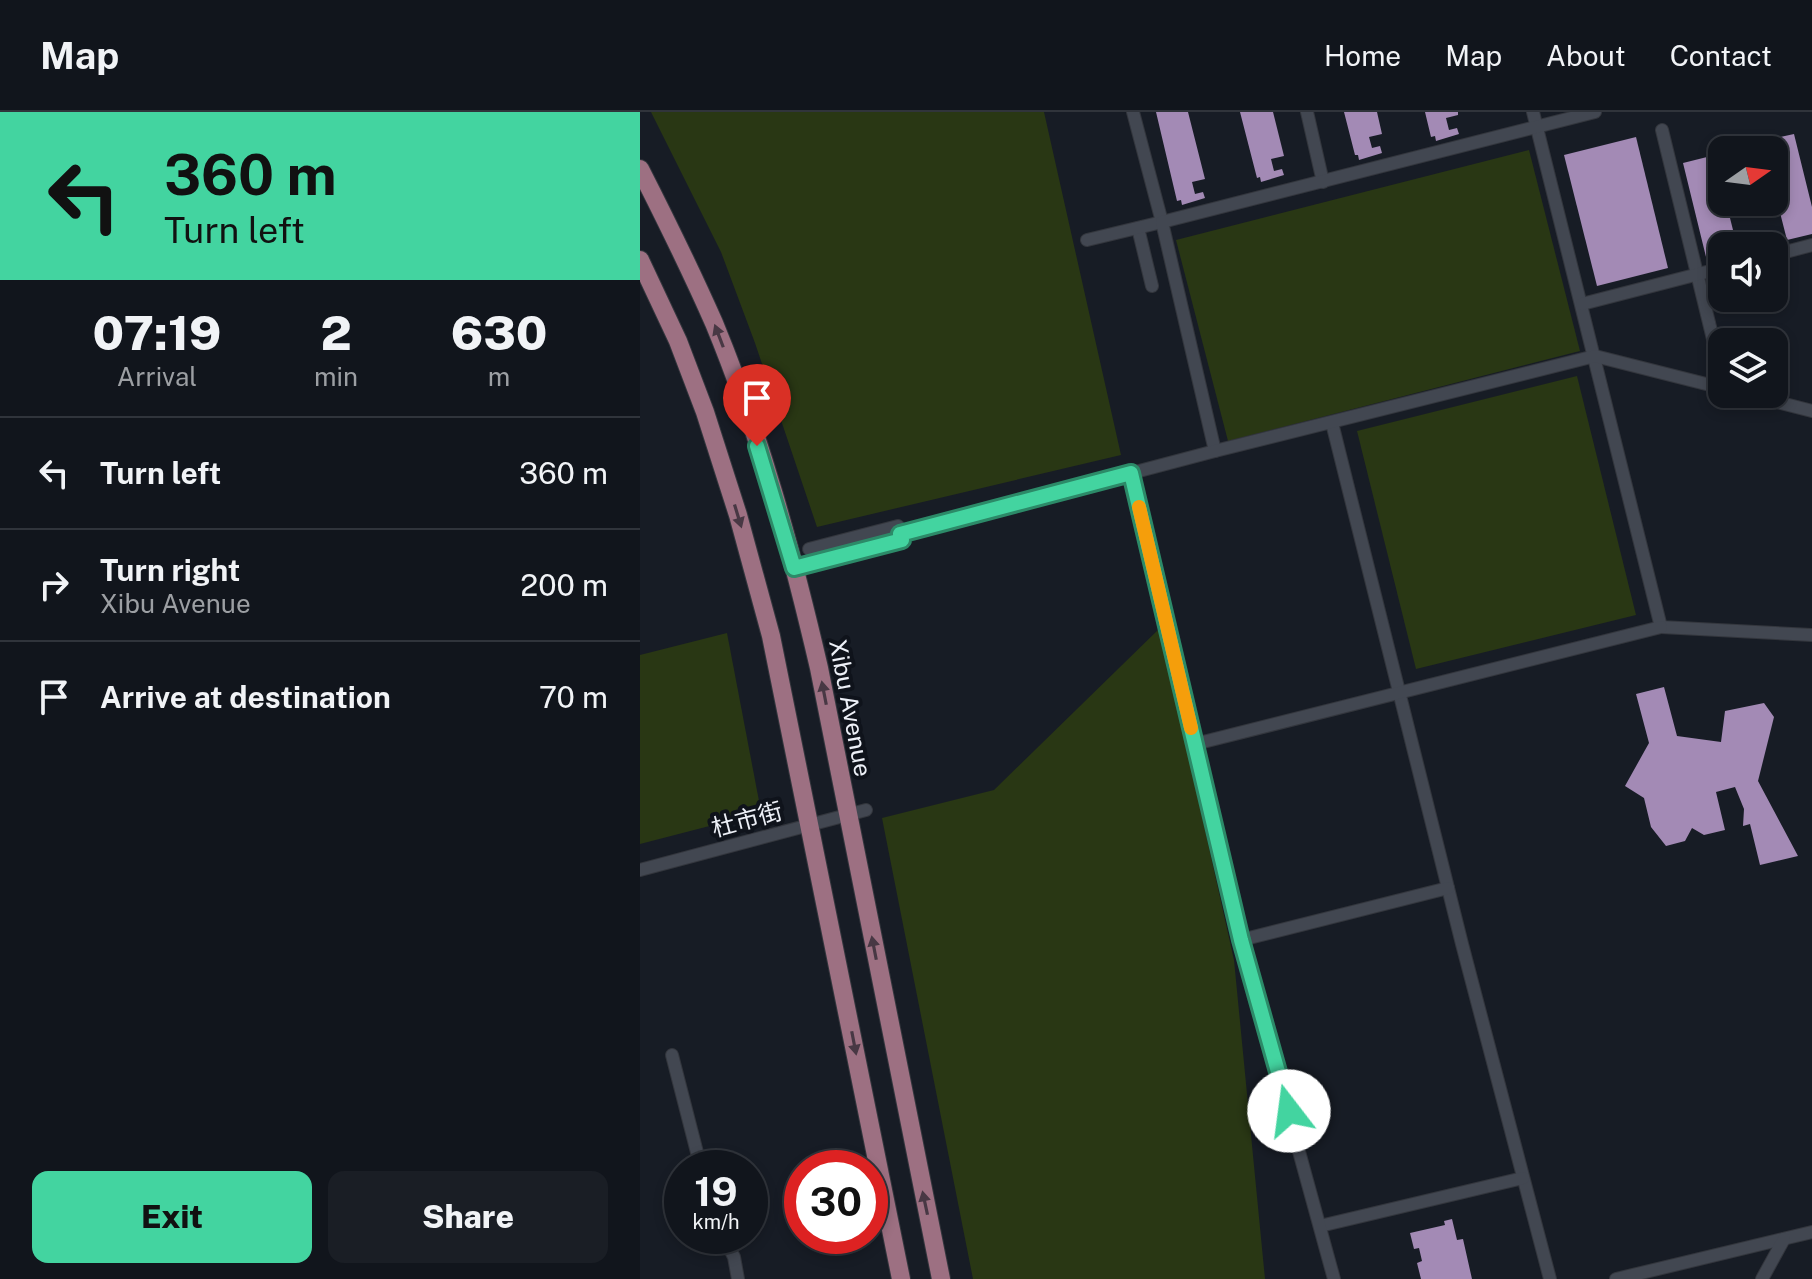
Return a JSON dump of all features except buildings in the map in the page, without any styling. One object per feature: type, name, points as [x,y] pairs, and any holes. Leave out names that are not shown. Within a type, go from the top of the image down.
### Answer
[{"type":"main road","name":"Xibu Avenue","points":[[640,169],[715,326],[736,382],[794,568],[857,813],[941,1279]]},
{"type":"main road","points":[[640,260],[678,341],[705,412],[738,515],[771,636],[901,1279]]},
{"type":"street","points":[[1133,112],[1215,451]]},
{"type":"street","points":[[1307,112],[1323,182]]},
{"type":"street","points":[[1533,112],[1661,627]]},
{"type":"street","points":[[1087,240],[1595,112]]},
{"type":"street","points":[[1662,130],[1710,328]]},
{"type":"street","points":[[1138,228],[1152,286]]},
{"type":"street","points":[[1788,251],[1812,245]]},
{"type":"street","points":[[1582,304],[1708,272]]},
{"type":"street","points":[[900,534],[1595,356],[1708,384]]},
{"type":"street","points":[[1788,405],[1812,411]]},
{"type":"street","points":[[1332,423],[1550,1279]]},
{"type":"street","points":[[1131,473],[1241,940],[1334,1279]]},
{"type":"street","points":[[794,568],[902,540],[898,526],[809,549]]},
{"type":"street","points":[[1195,744],[1661,627],[1812,635]]},
{"type":"street","name":"杜市街","points":[[640,870],[857,813]]},
{"type":"street","points":[[1241,940],[1448,888]]},
{"type":"street","points":[[672,1055],[696,1150]]},
{"type":"street","points":[[1320,1226],[1523,1178]]},
{"type":"street","points":[[1616,1279],[1812,1233]]},
{"type":"street","points":[[1762,1279],[1784,1239]]},
{"type":"street","points":[[732,1254],[738,1279]]},
{"type":"green space","points":[[651,112],[1044,112],[1121,455],[817,527],[721,252]]},
{"type":"green space","points":[[1529,150],[1580,351],[1228,441],[1176,240]]},
{"type":"green space","points":[[1577,376],[1636,615],[1416,669],[1357,431]]},
{"type":"green space","points":[[1160,628],[1234,960],[1265,1279],[973,1279],[882,818],[994,790]]},
{"type":"green space","points":[[727,633],[759,801],[752,815],[640,844],[640,655]]},
{"type":"slow traffic","points":[[1139,507],[1191,728]]},
{"type":"route","points":[[757,446],[794,568],[902,540],[900,534],[1131,473],[1241,940],[1289,1111]]}]
